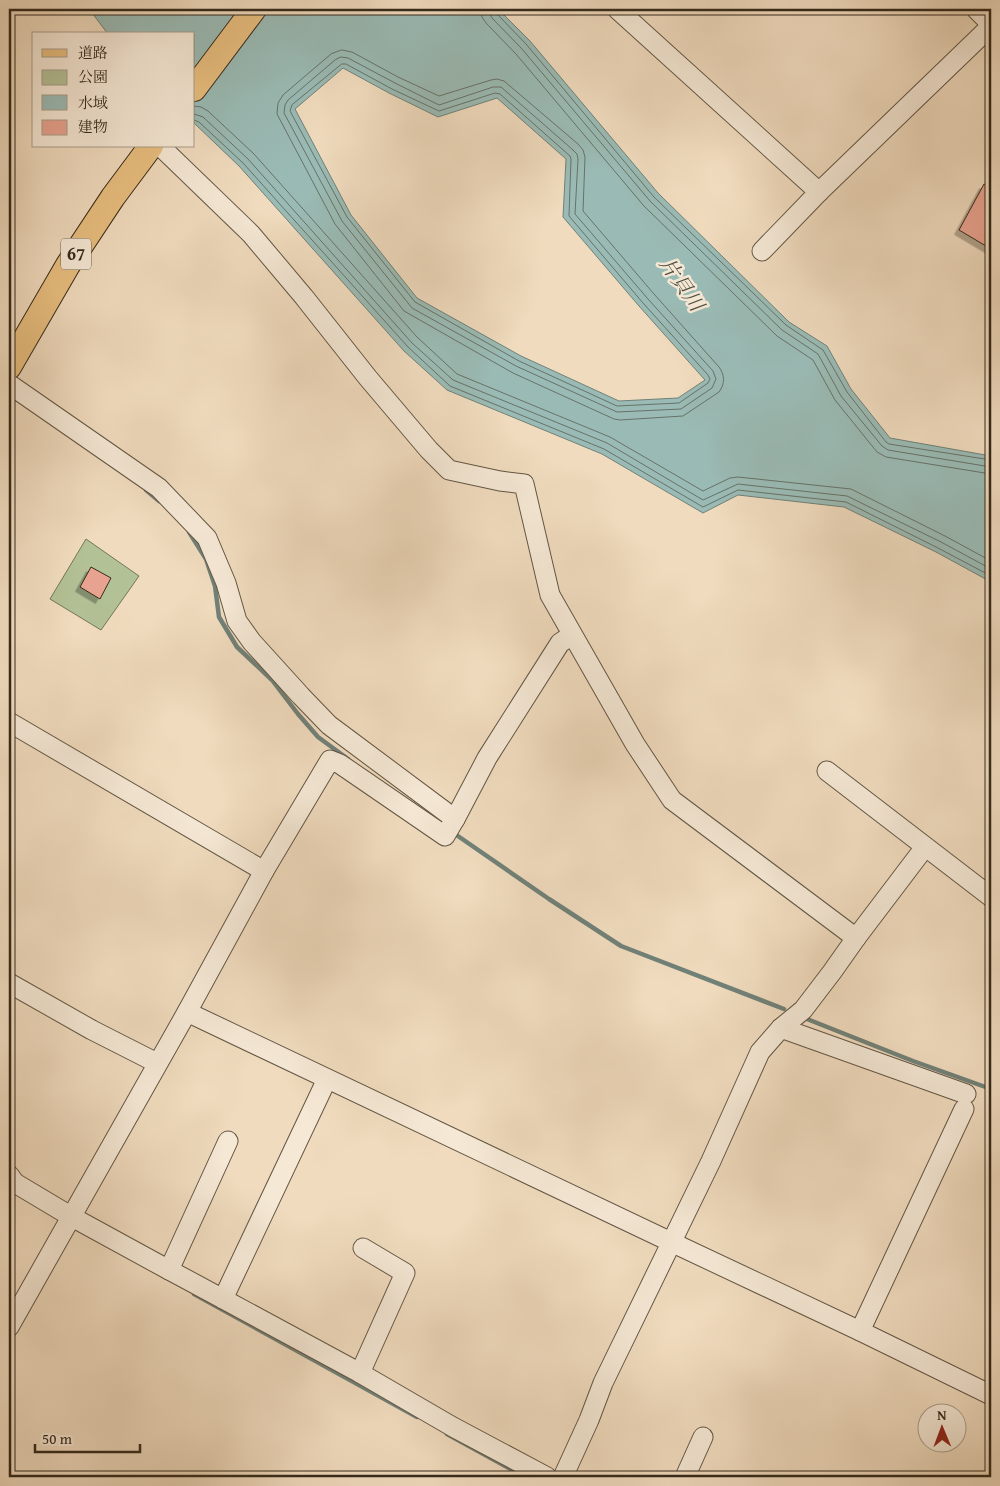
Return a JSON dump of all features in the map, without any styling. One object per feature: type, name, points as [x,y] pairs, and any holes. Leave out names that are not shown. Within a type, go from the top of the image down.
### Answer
[{"type":"main road","points":[[195,87],[254,9]]},
{"type":"main road","name":"67","points":[[9,366],[73,258],[113,197],[150,148]]},
{"type":"street","points":[[617,9],[819,192]]},
{"type":"street","points":[[762,251],[819,192],[991,26],[976,9]]},
{"type":"street","points":[[162,148],[251,234],[368,378],[429,450],[449,470],[524,484],[550,595],[634,744],[672,800],[856,938]]},
{"type":"street","points":[[9,384],[158,488],[207,538],[226,583],[237,621],[252,642],[329,725],[455,819]]},
{"type":"street","points":[[9,1327],[187,1012],[264,871],[330,760],[340,764],[445,836],[487,758],[560,643],[572,634]]},
{"type":"street","points":[[9,722],[264,871]]},
{"type":"street","points":[[828,771],[991,897]]},
{"type":"street","points":[[563,1477],[589,1420],[603,1383],[711,1161],[760,1052],[781,1028],[803,1010],[924,847]]},
{"type":"street","points":[[9,983],[92,1030],[157,1063]]},
{"type":"street","points":[[187,1012],[991,1395]]},
{"type":"street","points":[[781,1028],[965,1102],[860,1331]]},
{"type":"street","points":[[223,1299],[326,1078]]},
{"type":"street","points":[[169,1270],[228,1141]]},
{"type":"street","points":[[9,1175],[14,1183],[72,1217],[547,1477]]},
{"type":"street","points":[[360,1373],[405,1273],[363,1248]]},
{"type":"street","points":[[685,1477],[703,1437]]},
{"type":"green space","points":[[86,539],[139,576],[101,630],[50,599]]},
{"type":"water","name":"片貝川","points":[[89,9],[498,9],[530,41],[658,193],[789,322],[827,346],[851,389],[890,438],[991,456],[991,582],[936,552],[844,507],[738,495],[703,513],[602,454],[447,390],[404,351],[239,166],[195,124],[195,32],[106,32]],"holes":[[[343,68],[438,117],[497,98],[566,159],[563,217],[705,380],[678,398],[619,401],[521,356],[417,298],[351,215],[295,109]]]},
{"type":"building","points":[[984,184],[991,188],[991,249],[959,230]]},
{"type":"building","points":[[91,567],[111,578],[100,599],[80,587]]},
{"type":"waterway","points":[[146,490],[159,501]]},
{"type":"waterway","points":[[189,532],[206,559],[215,586],[219,617],[237,647],[272,680],[318,737],[348,759]]},
{"type":"waterway","points":[[455,834],[621,946],[784,1009]]},
{"type":"waterway","points":[[807,1019],[913,1061],[991,1089]]},
{"type":"waterway","points":[[194,1294],[417,1417]]},
{"type":"waterway","points":[[447,1434],[525,1477]]}]
